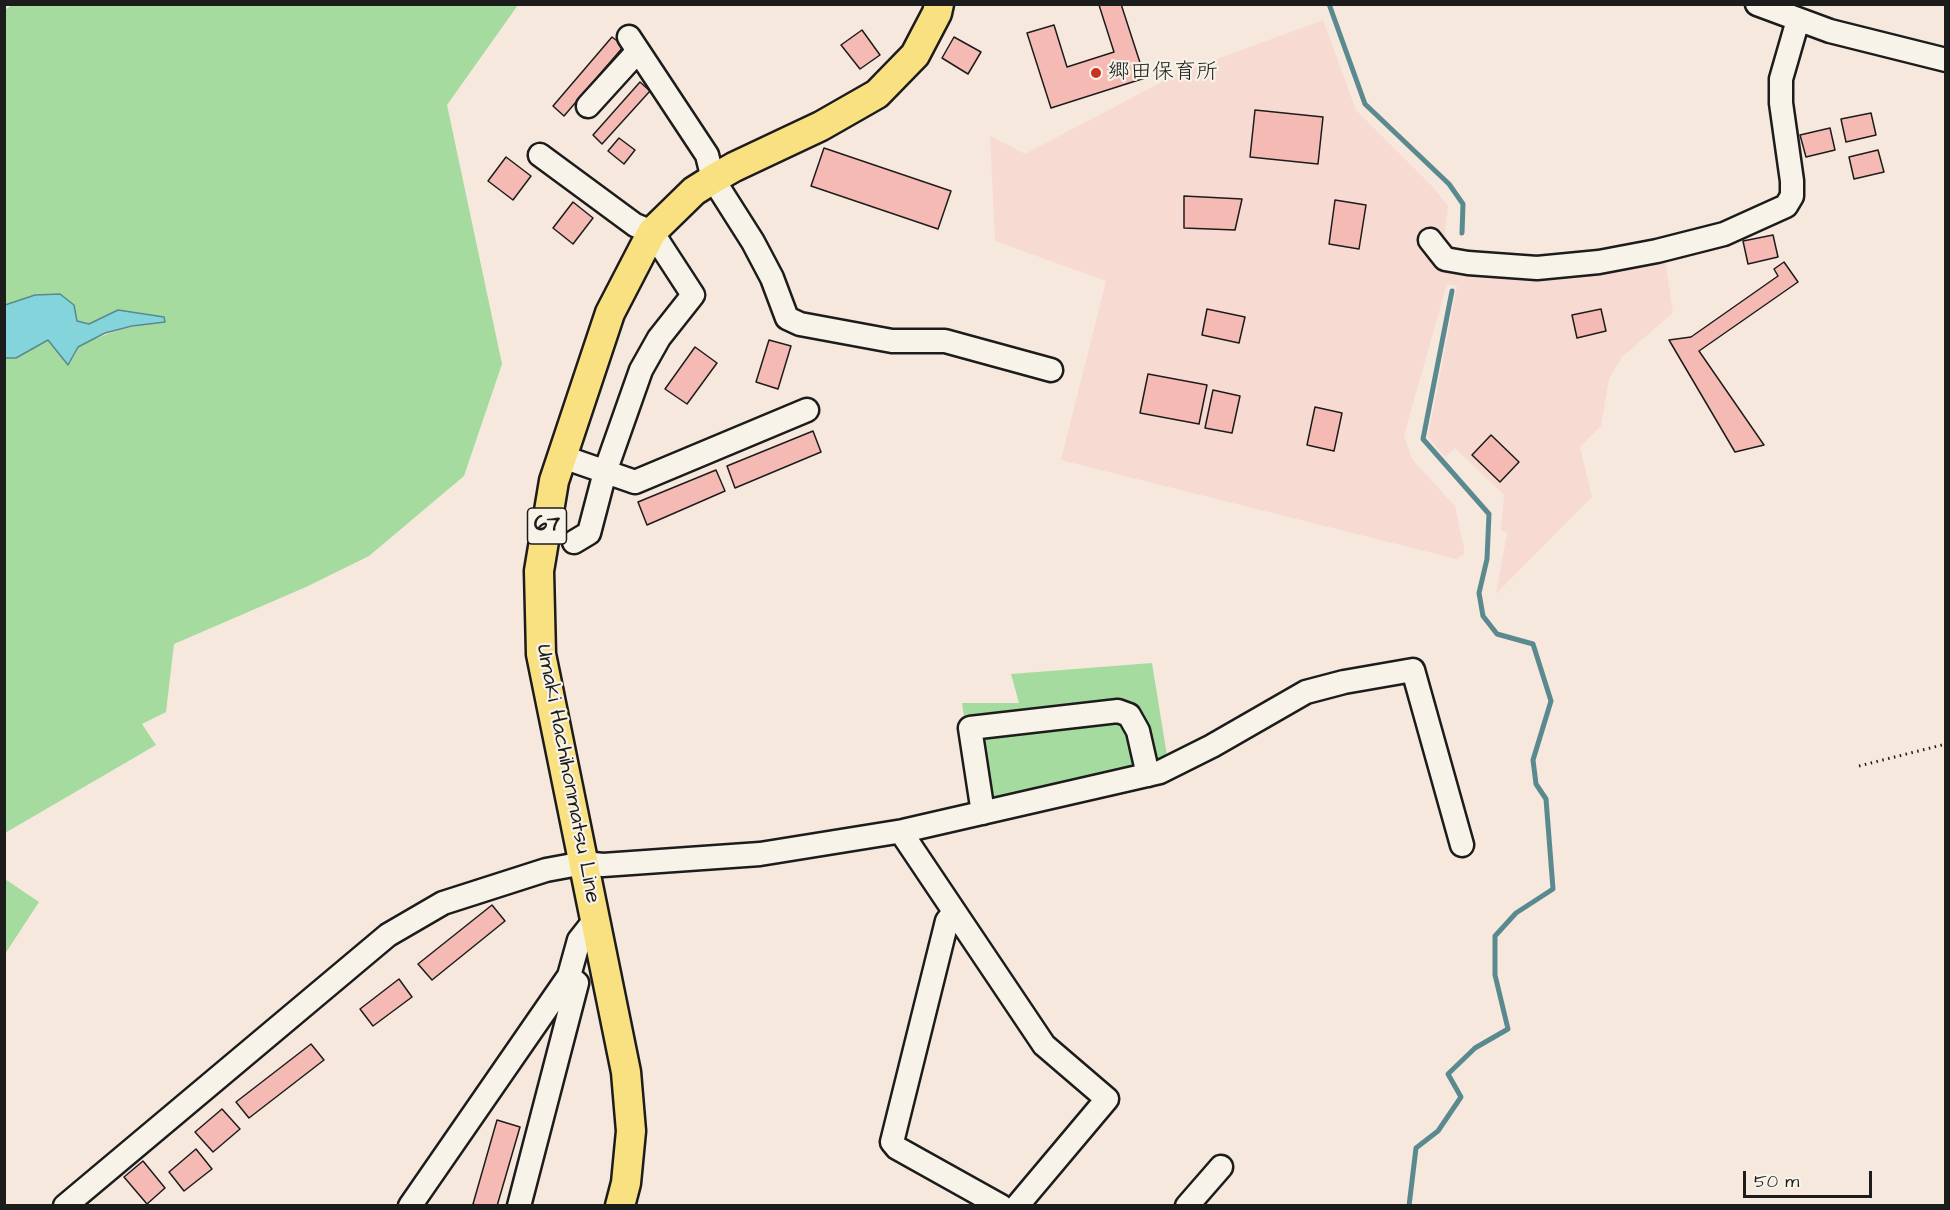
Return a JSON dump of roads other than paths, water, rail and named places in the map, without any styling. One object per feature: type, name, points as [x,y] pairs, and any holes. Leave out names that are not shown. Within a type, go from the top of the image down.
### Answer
[{"type":"main road","name":"Umaki Hachihonmatsu Line","points":[[620,1206],[626,1183],[631,1131],[626,1072],[541,654],[539,570],[554,482],[610,313],[652,232],[694,191],[734,166],[821,126],[878,94],[915,55],[937,13],[939,4]]},
{"type":"street","points":[[1757,4],[1830,31],[1946,60]]},
{"type":"street","points":[[1430,240],[1445,259],[1537,268],[1588,263],[1657,251],[1724,234],[1786,206],[1792,196],[1792,181],[1781,103],[1781,79],[1798,20]]},
{"type":"street","points":[[588,106],[633,44],[707,155],[713,179],[753,242],[772,279],[787,318],[800,324],[892,341],[945,341],[1051,370]]},
{"type":"street","points":[[540,155],[635,225],[652,232],[693,295],[659,338],[641,370],[605,472],[589,533],[574,542]]},
{"type":"street","points":[[563,457],[634,482],[807,410]]},
{"type":"street","points":[[65,1206],[388,935],[443,903],[546,870],[584,863],[603,865],[760,854],[903,831],[1148,775],[1160,772],[1212,746],[1306,692],[1344,682],[1413,670],[1462,845]]},
{"type":"street","points":[[982,813],[970,728],[1118,711],[1129,715],[1138,732],[1148,775]]},
{"type":"street","points":[[903,831],[905,838],[1044,1045],[1107,1099],[1017,1206]]},
{"type":"street","points":[[954,912],[947,921],[892,1142],[897,1148],[1001,1206]]},
{"type":"street","points":[[410,1206],[569,976],[579,940],[594,921]]},
{"type":"street","points":[[519,1206],[578,983],[569,976]]},
{"type":"street","points":[[1187,1206],[1221,1167]]},
{"type":"water","points":[[60,294],[74,305],[77,321],[89,324],[118,310],[164,317],[165,322],[132,326],[105,333],[78,347],[68,365],[48,340],[16,358],[5,358],[5,305],[35,295]]},
{"type":"waterway","points":[[1329,4],[1365,104],[1449,184],[1463,204],[1462,233]]},
{"type":"waterway","points":[[1409,1206],[1416,1148],[1438,1131],[1461,1097],[1448,1074],[1475,1048],[1508,1029],[1495,975],[1495,936],[1516,913],[1553,889],[1546,799],[1536,784],[1533,760],[1551,701],[1533,644],[1497,634],[1483,616],[1479,593],[1487,559],[1489,514],[1423,439],[1452,291]]},
{"type":"place","name":"郷田保育所","points":[[1096,73]]}]
